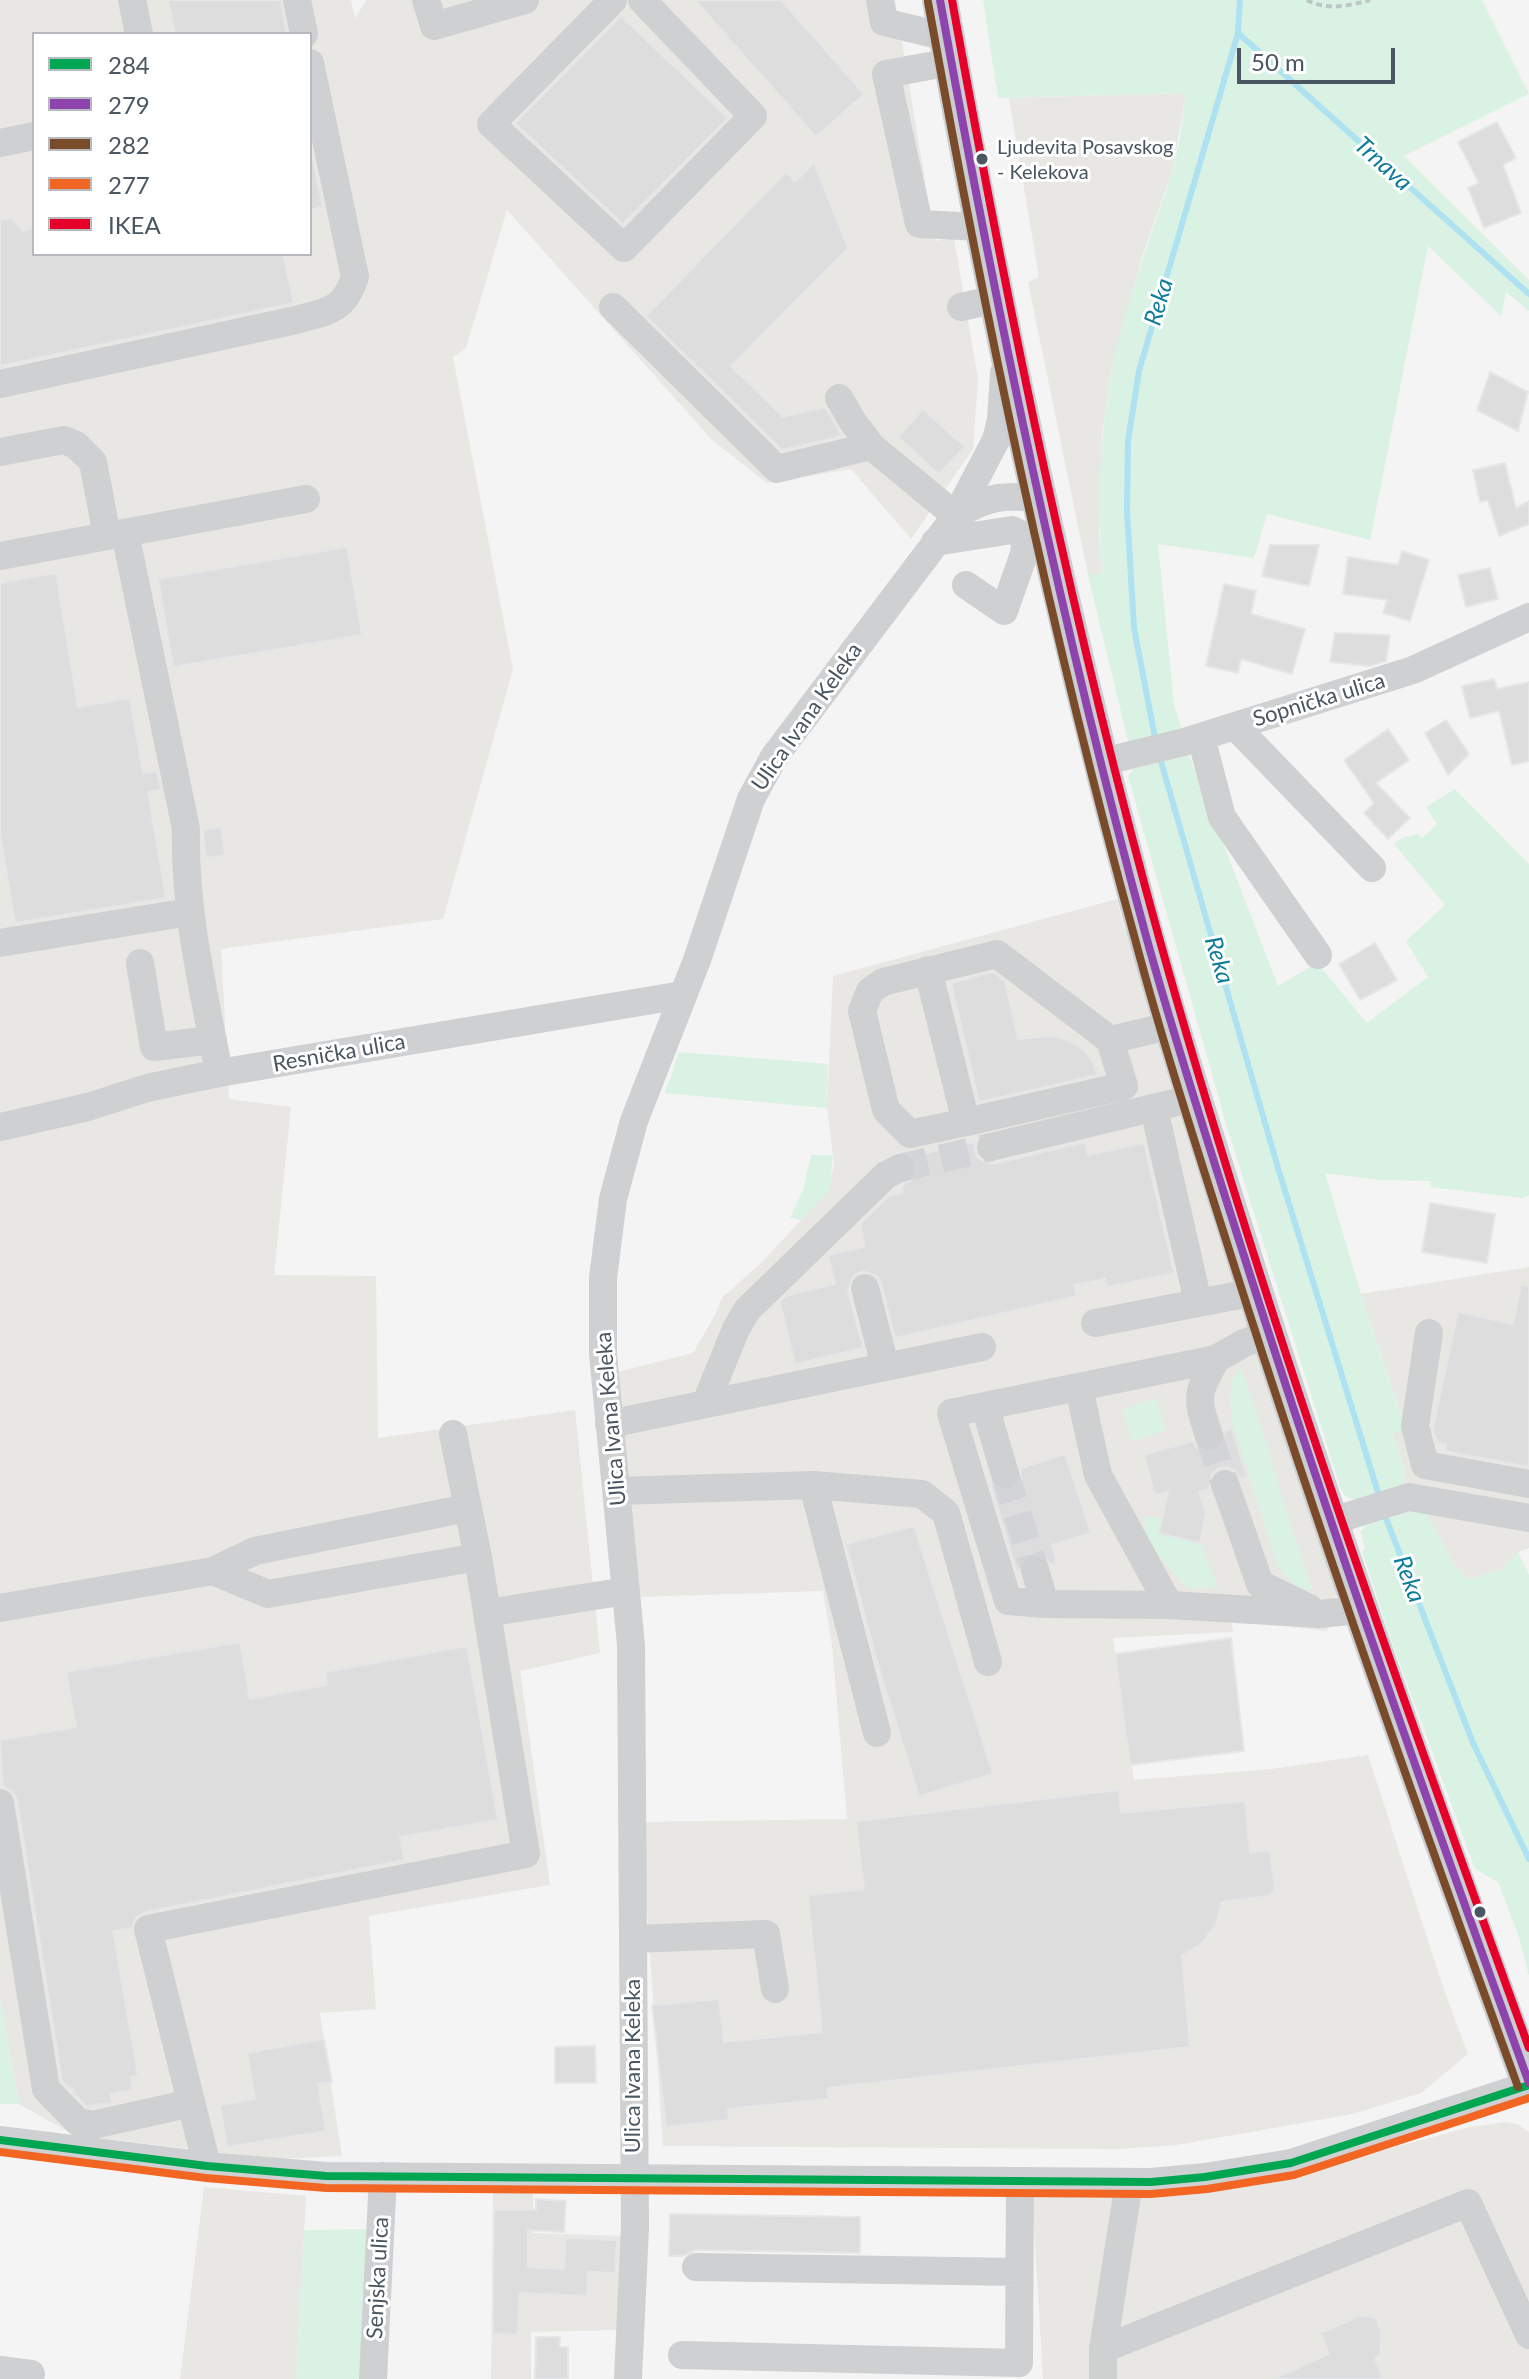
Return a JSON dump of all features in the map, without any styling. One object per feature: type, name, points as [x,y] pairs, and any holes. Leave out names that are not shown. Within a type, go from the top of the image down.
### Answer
[{"type":"main road","points":[[940,0],[981,227],[1039,498],[1039,546],[1118,758],[1136,898],[1268,1335],[1341,1518],[1359,1610],[1529,2084]]},
{"type":"street","points":[[132,0],[139,32]]},
{"type":"street","points":[[297,0],[304,32]]},
{"type":"street","points":[[426,0],[434,26],[525,0]]},
{"type":"street","points":[[613,0],[491,124],[624,248],[753,116],[642,0]]},
{"type":"street","points":[[880,0],[884,22],[949,50]]},
{"type":"street","points":[[949,50],[886,74],[919,224],[981,227]]},
{"type":"street","points":[[0,384],[336,309],[350,293],[355,277],[312,73]]},
{"type":"street","points":[[0,143],[32,136]]},
{"type":"street","points":[[961,307],[997,299]]},
{"type":"street","points":[[613,307],[777,469],[871,446]]},
{"type":"street","name":"Ulica Ivana Keleka","points":[[628,2379],[635,2227],[631,1645],[603,1354],[603,1278],[613,1199],[634,1121],[697,960],[726,867],[758,785],[792,732],[956,516],[996,440],[1001,420],[1006,340]]},
{"type":"street","points":[[839,398],[871,446],[956,516]]},
{"type":"street","points":[[0,452],[64,440],[76,445],[93,462],[116,534],[186,829],[185,870],[189,912],[219,1073]]},
{"type":"street","name":"Ulica Ivana Keleka","points":[[956,516],[978,502],[1005,495],[1039,498]]},
{"type":"street","points":[[0,556],[306,499]]},
{"type":"street","points":[[935,542],[1012,530],[1039,546]]},
{"type":"street","points":[[966,585],[1004,611],[1024,554],[1039,546]]},
{"type":"street","name":"Sopnička ulica","points":[[1118,758],[1193,739],[1413,670],[1529,617]]},
{"type":"street","points":[[1235,726],[1372,868]]},
{"type":"street","points":[[1193,739],[1222,817],[1318,955]]},
{"type":"street","points":[[0,943],[189,912]]},
{"type":"street","points":[[997,954],[1110,1040],[1124,1086],[910,1134],[886,1110],[862,1011],[870,991],[883,982],[997,954]]},
{"type":"street","points":[[140,963],[154,1047],[213,1040]]},
{"type":"street","points":[[928,970],[966,1122]]},
{"type":"street","name":"Resnička ulica","points":[[0,1127],[73,1111],[147,1088],[219,1073],[682,995]]},
{"type":"street","points":[[1110,1040],[1173,1025]]},
{"type":"street","points":[[991,1147],[1194,1098]]},
{"type":"street","points":[[1154,1109],[1198,1302]]},
{"type":"street","points":[[706,1403],[736,1329],[747,1310],[886,1175],[900,1168]]},
{"type":"street","points":[[865,1288],[885,1366]]},
{"type":"street","points":[[1095,1323],[1255,1292]]},
{"type":"street","points":[[1429,1333],[1415,1426],[1425,1465],[1529,1484]]},
{"type":"street","points":[[1268,1335],[1244,1343],[1216,1359],[951,1413],[1008,1601],[1169,1605],[1320,1614],[1359,1610]]},
{"type":"street","points":[[609,1424],[982,1347]]},
{"type":"street","points":[[1209,1436],[1198,1403],[1202,1386],[1216,1359]]},
{"type":"street","points":[[1079,1388],[1098,1475],[1169,1605]]},
{"type":"street","points":[[985,1406],[1005,1474]]},
{"type":"street","points":[[207,2166],[148,1929],[526,1854],[478,1557],[453,1434]]},
{"type":"street","points":[[1225,1484],[1260,1584],[1320,1614]]},
{"type":"street","points":[[617,1491],[813,1485],[922,1494],[946,1513],[988,1662]]},
{"type":"street","points":[[813,1485],[877,1733]]},
{"type":"street","points":[[1341,1518],[1409,1497],[1529,1518]]},
{"type":"street","points":[[0,1608],[213,1571],[255,1551],[467,1508]]},
{"type":"street","points":[[213,1571],[268,1594],[478,1557]]},
{"type":"street","points":[[1035,1570],[1045,1604]]},
{"type":"street","points":[[487,1613],[626,1591]]},
{"type":"street","points":[[0,1803],[46,2089],[78,2122],[93,2125],[191,2103]]},
{"type":"street","points":[[633,1939],[766,1934],[775,1989]]},
{"type":"street","points":[[0,2140],[207,2166],[326,2176],[1129,2182],[1205,2177],[1291,2163],[1529,2084]]},
{"type":"street","name":"Senjska ulica","points":[[373,2379],[383,2176]]},
{"type":"street","points":[[682,2355],[1019,2363],[1020,2181]]},
{"type":"street","points":[[1103,2379],[1103,2349],[1129,2182]]},
{"type":"street","points":[[1103,2349],[1468,2203],[1529,2335]]},
{"type":"street","points":[[696,2267],[1019,2272]]},
{"type":"street","points":[[0,2370],[31,2374],[30,2379]]},
{"type":"path","points":[[1307,0],[1319,6],[1349,6],[1370,0]]},
{"type":"shaded area","points":[[0,0],[351,0],[355,19],[366,0],[895,0],[935,241],[954,238],[978,379],[973,449],[911,539],[851,469],[767,483],[712,440],[507,210],[466,348],[453,357],[513,669],[443,919],[221,949],[229,1099],[291,1107],[274,1275],[376,1276],[378,1438],[575,1410],[600,1653],[520,1671],[550,1885],[369,1916],[376,2009],[320,2013],[342,2156],[276,2159],[74,2135],[19,2104],[0,1998]]},
{"type":"shaded area","points":[[1186,93],[1173,168],[1142,257],[1111,372],[1102,433],[1099,534],[1102,575],[1088,575],[1028,282],[1039,277],[1009,98]]},
{"type":"shaded area","points":[[1117,899],[1124,928],[1141,962],[1337,1591],[1327,1631],[1231,1620],[1233,1632],[1113,1638],[1134,1780],[1271,1769],[1368,1755],[1442,1984],[1468,2054],[1421,2093],[1353,2114],[1177,2145],[1118,2149],[663,2146],[641,1822],[847,1819],[832,1645],[823,1591],[636,1597],[613,1373],[693,1353],[722,1298],[762,1262],[829,1190],[834,1163],[827,1108],[833,976]]},
{"type":"shaded area","points":[[1529,1267],[1529,1548],[1518,1552],[1501,1570],[1468,1579],[1453,1564],[1426,1512],[1411,1511],[1404,1484],[1405,1470],[1392,1434],[1406,1430],[1361,1294]]},
{"type":"shaded area","points":[[1507,2122],[1529,2132],[1529,2379],[1043,2379],[1032,2194],[1299,2173],[1470,2127]]},
{"type":"shaded area","points":[[533,2185],[533,2233],[624,2236],[619,2330],[531,2332],[531,2379],[491,2379],[493,2187]]},
{"type":"shaded area","points":[[204,2187],[306,2196],[296,2379],[180,2379]]},
{"type":"green space","points":[[983,0],[1482,0],[1529,94],[1404,156],[1529,280],[1529,311],[1506,292],[1501,316],[1428,246],[1370,540],[1267,514],[1254,558],[1158,544],[1174,705],[1183,732],[1129,745],[1088,575],[1102,574],[1100,474],[1116,348],[1175,162],[1186,93],[998,98]]},
{"type":"green space","points":[[1189,755],[1278,986],[1317,963],[1367,1023],[1428,977],[1406,941],[1445,905],[1394,844],[1401,838],[1417,834],[1422,838],[1437,824],[1426,807],[1455,789],[1529,864],[1529,1195],[1523,1198],[1430,1187],[1430,1181],[1380,1180],[1325,1173],[1406,1431],[1392,1434],[1405,1471],[1404,1484],[1368,1498],[1347,1497],[1340,1487],[1226,1124],[1128,776],[1133,769]]},
{"type":"green space","points":[[679,1052],[828,1064],[827,1108],[665,1093]]},
{"type":"green space","points":[[811,1155],[833,1155],[830,1191],[801,1220],[790,1218],[803,1190]]},
{"type":"green space","points":[[1241,1368],[1313,1591],[1295,1586],[1278,1566],[1233,1425],[1229,1397],[1232,1381]]},
{"type":"green space","points":[[1156,1398],[1166,1430],[1133,1441],[1122,1410]]},
{"type":"green space","points":[[1411,1511],[1426,1512],[1453,1564],[1468,1579],[1501,1570],[1518,1552],[1529,1575],[1529,1976],[1519,1937],[1498,1882],[1475,1869],[1362,1551],[1365,1549],[1361,1532],[1365,1526]]},
{"type":"green space","points":[[1144,1517],[1162,1518],[1160,1533],[1200,1543],[1218,1587],[1188,1589],[1153,1547]]},
{"type":"green space","points":[[0,1998],[19,2104],[0,2104]]},
{"type":"green space","points":[[372,2229],[370,2379],[296,2379],[304,2230]]},
{"type":"building","points":[[168,0],[280,0],[287,32],[175,32]]},
{"type":"building","points":[[695,0],[781,0],[864,94],[816,137]]},
{"type":"building","points":[[621,16],[728,118],[623,224],[515,123]]},
{"type":"building","points":[[1497,122],[1516,158],[1503,165],[1521,213],[1484,228],[1468,188],[1479,183],[1458,142]]},
{"type":"building","points":[[312,160],[323,207],[312,210]]},
{"type":"building","points":[[814,163],[848,248],[731,366],[783,417],[825,407],[842,436],[782,450],[646,316],[786,172],[795,182]]},
{"type":"building","points":[[12,218],[23,231],[32,229],[32,256],[283,256],[294,303],[0,366],[0,220]]},
{"type":"building","points":[[1490,372],[1528,392],[1518,431],[1477,410]]},
{"type":"building","points":[[923,409],[965,447],[939,474],[898,437]]},
{"type":"building","points":[[1505,463],[1516,508],[1529,501],[1529,524],[1499,536],[1488,500],[1480,502],[1473,470]]},
{"type":"building","points":[[1270,545],[1319,545],[1309,586],[1262,576]]},
{"type":"building","points":[[347,547],[362,635],[173,667],[158,579]]},
{"type":"building","points":[[1402,551],[1429,560],[1410,621],[1383,613],[1387,600],[1343,594],[1348,557],[1398,565]]},
{"type":"building","points":[[1490,568],[1498,599],[1466,607],[1458,575]]},
{"type":"building","points":[[56,573],[78,707],[130,698],[143,773],[157,771],[161,790],[148,792],[166,898],[15,923],[0,834],[0,583]]},
{"type":"building","points":[[1224,584],[1256,591],[1251,614],[1305,629],[1292,674],[1241,659],[1238,673],[1206,666]]},
{"type":"building","points":[[1335,633],[1390,635],[1386,661],[1370,666],[1330,662]]},
{"type":"building","points":[[1494,679],[1497,689],[1529,682],[1529,761],[1512,765],[1499,711],[1470,718],[1462,686]]},
{"type":"building","points":[[1446,720],[1469,754],[1448,775],[1425,733]]},
{"type":"building","points":[[1388,729],[1409,760],[1376,783],[1410,818],[1388,839],[1364,813],[1374,803],[1344,760]]},
{"type":"building","points":[[221,827],[225,855],[206,858],[203,830]]},
{"type":"building","points":[[1375,943],[1397,980],[1360,1000],[1339,964]]},
{"type":"building","points":[[993,972],[1005,981],[1018,1039],[1049,1036],[1065,1039],[1084,1050],[1093,1062],[1097,1075],[979,1102],[951,983]]},
{"type":"building","points":[[975,1142],[974,1150],[978,1158],[994,1164],[1085,1142],[1088,1155],[1144,1143],[1174,1273],[1107,1287],[1105,1279],[1074,1285],[1077,1296],[895,1338],[881,1283],[877,1276],[862,1271],[853,1276],[848,1291],[863,1348],[795,1364],[780,1302],[785,1296],[835,1284],[828,1255],[864,1247],[861,1223],[889,1196],[903,1193],[902,1186],[914,1178],[917,1170],[912,1156]]},
{"type":"building","points":[[1430,1203],[1495,1214],[1487,1263],[1422,1252]]},
{"type":"building","points":[[1521,1285],[1529,1286],[1529,1467],[1445,1451],[1446,1444],[1437,1442],[1433,1428],[1458,1312],[1513,1324]]},
{"type":"building","points":[[1232,1429],[1247,1477],[1241,1479],[1227,1467],[1219,1468],[1212,1474],[1209,1489],[1199,1492],[1206,1513],[1200,1543],[1159,1533],[1168,1492],[1155,1495],[1144,1455],[1193,1441],[1198,1449],[1213,1452],[1222,1447],[1225,1431]]},
{"type":"building","points":[[1065,1454],[1091,1533],[1052,1545],[1057,1563],[1051,1564],[1040,1554],[1029,1554],[1022,1559],[1018,1575],[989,1479],[1000,1490],[1011,1490],[1021,1479],[1021,1468]]},
{"type":"building","points":[[914,1526],[993,1774],[919,1796],[875,1655],[846,1544]]},
{"type":"building","points":[[1231,1638],[1244,1751],[1130,1765],[1115,1654]]},
{"type":"building","points":[[240,1642],[250,1699],[327,1685],[325,1672],[467,1646],[498,1820],[400,1837],[404,1860],[145,1912],[136,1917],[132,1928],[113,1931],[138,2075],[131,2077],[133,2090],[110,2094],[112,2103],[87,2106],[74,2094],[73,2088],[62,2081],[17,1800],[13,1792],[3,1787],[0,1740],[76,1727],[66,1672]]},
{"type":"building","points":[[1119,1790],[1121,1813],[1245,1801],[1250,1853],[1270,1850],[1275,1889],[1269,1896],[1222,1902],[1216,1924],[1201,1944],[1182,1956],[1190,2047],[827,2088],[829,2099],[728,2109],[729,2120],[666,2127],[652,2005],[719,1999],[724,2042],[822,2032],[808,1895],[864,1889],[856,1821]]},
{"type":"building","points":[[324,2039],[332,2082],[318,2084],[326,2131],[227,2147],[220,2105],[255,2099],[247,2053]]},
{"type":"building","points":[[595,2046],[596,2083],[555,2083],[555,2047]]},
{"type":"building","points":[[536,2199],[566,2201],[564,2232],[528,2230],[528,2267],[564,2269],[566,2238],[617,2240],[615,2273],[588,2272],[587,2296],[519,2293],[518,2335],[493,2334],[494,2210],[536,2210]]},
{"type":"building","points":[[670,2214],[860,2217],[860,2253],[696,2250],[683,2256],[669,2256]]},
{"type":"building","points":[[1362,2315],[1376,2318],[1381,2332],[1380,2354],[1375,2359],[1383,2379],[1273,2379],[1329,2354],[1321,2333]]},
{"type":"building","points":[[536,2337],[560,2337],[559,2347],[568,2347],[568,2379],[535,2379]]},
{"type":"waterway","name":"Reka","points":[[1156,743],[1134,628],[1127,511],[1128,441],[1139,371],[1238,33],[1240,0]]},
{"type":"waterway","name":"Trnava","points":[[1238,33],[1529,294]]},
{"type":"waterway","name":"Reka","points":[[1160,758],[1278,1168],[1380,1499]]},
{"type":"waterway","name":"Reka","points":[[1384,1513],[1473,1743],[1529,1859]]},
{"type":"tunnel","points":[[900,1168],[991,1147]]},
{"type":"tunnel","points":[[1209,1436],[1225,1484]]},
{"type":"tunnel","points":[[1005,1474],[1035,1570]]},
{"type":"transit line","name":"279","points":[[940,0],[984,235],[1033,470],[1086,704],[1157,977],[1278,1363],[1347,1569],[1529,2083]]},
{"type":"transit line","name":"IKEA","points":[[952,0],[996,237],[1045,473],[1099,708],[1160,941],[1243,1220],[1334,1498],[1529,2048]]},
{"type":"transit line","name":"282","points":[[928,2],[972,238],[1047,590],[1146,980],[1266,1366],[1518,2087]]},
{"type":"transit line","name":"284","points":[[0,2140],[207,2166],[326,2176],[1151,2182],[1291,2163],[1529,2085]]},
{"type":"transit line","name":"277","points":[[0,2152],[206,2178],[326,2188],[1151,2194],[1207,2189],[1294,2175],[1529,2098]]},
{"type":"place","name":"Ljudevita Posavskog - Kelekova","points":[[982,159]]}]
